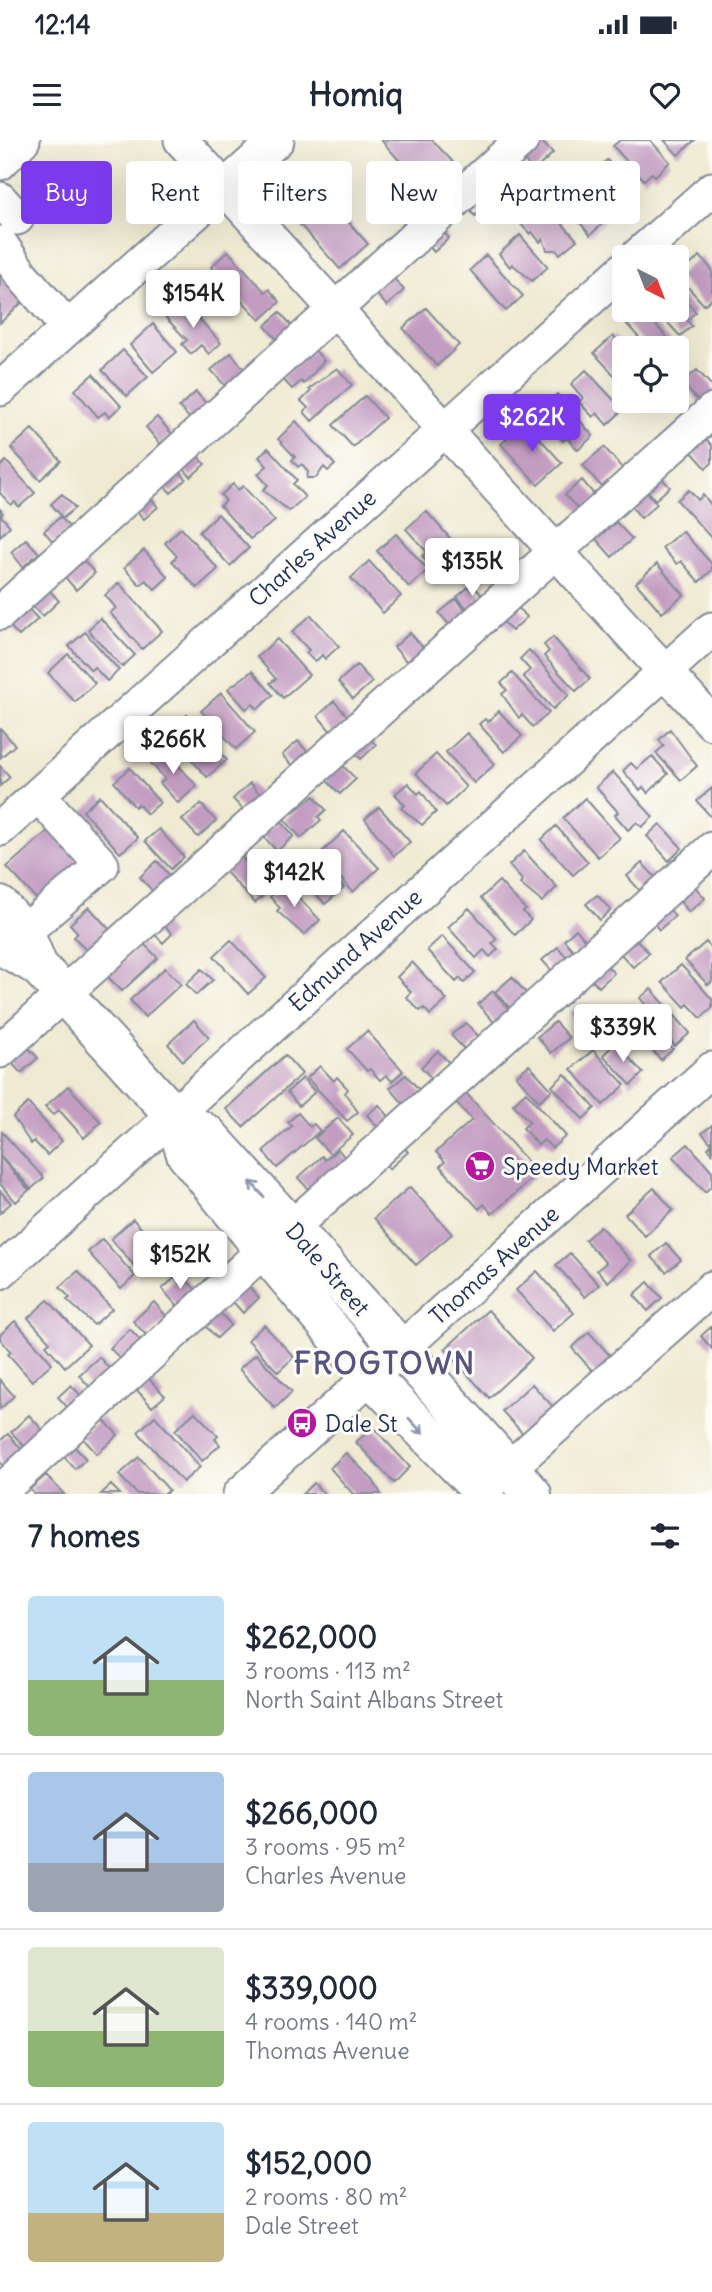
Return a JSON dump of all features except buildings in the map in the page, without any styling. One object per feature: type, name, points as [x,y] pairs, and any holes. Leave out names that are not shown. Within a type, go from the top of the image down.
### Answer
[{"type":"main road","name":"Dale Street","points":[[15,937],[173,1114],[186,1154],[400,1349],[499,1489]]},
{"type":"main road","name":"Dale Street","points":[[278,1238],[370,1376],[499,1489]]},
{"type":"street","points":[[0,163],[23,140]]},
{"type":"street","points":[[181,140],[712,723]]},
{"type":"street","points":[[0,389],[277,140]]},
{"type":"street","points":[[0,613],[522,140]]},
{"type":"street","points":[[649,245],[712,189]]},
{"type":"street","points":[[6,220],[21,274],[68,328]]},
{"type":"street","name":"Charles Avenue","points":[[0,829],[612,280]]},
{"type":"street","points":[[0,1051],[712,411]]},
{"type":"street","name":"Edmund Avenue","points":[[0,1272],[712,629]]},
{"type":"street","points":[[15,937],[102,865],[38,795]]},
{"type":"street","points":[[0,1492],[278,1238],[712,849]]},
{"type":"street","name":"Thomas Avenue","points":[[240,1494],[712,1069]]},
{"type":"street","points":[[499,1489],[712,1288]]},
{"type":"place","name":"Speedy Market","points":[[480,1166]]},
{"type":"place","name":"Dale St","points":[[302,1423]]},
{"type":"district","name":"FROGTOWN","points":[[385,1363]]}]
